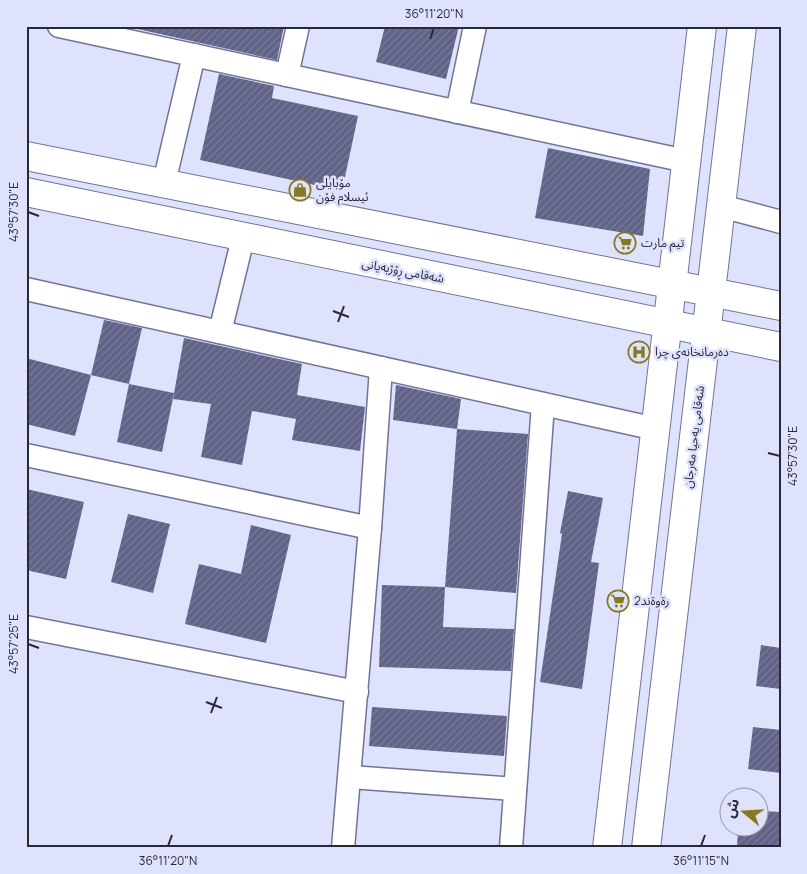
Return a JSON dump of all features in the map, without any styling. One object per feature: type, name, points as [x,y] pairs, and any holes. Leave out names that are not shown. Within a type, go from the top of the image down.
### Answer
[{"type":"street","points":[[58,26],[686,161]]},
{"type":"street","points":[[287,75],[298,26]]},
{"type":"street","points":[[456,112],[475,26]]},
{"type":"street","points":[[607,848],[702,26]]},
{"type":"street","name":"شەقامی یەحیا مەرجان","points":[[646,848],[742,26]]},
{"type":"street","points":[[164,183],[194,55]]},
{"type":"street","points":[[26,156],[781,306]]},
{"type":"street","name":"شەقامی ڕۆژبەیانی","points":[[26,192],[781,347]]},
{"type":"street","points":[[721,206],[781,222]]},
{"type":"street","points":[[220,332],[243,238]]},
{"type":"street","points":[[26,289],[656,429]]},
{"type":"street","points":[[344,848],[381,368]]},
{"type":"street","points":[[511,848],[543,404]]},
{"type":"street","points":[[26,455],[370,528]]},
{"type":"street","points":[[26,627],[357,692]]},
{"type":"street","points":[[350,777],[515,789]]},
{"type":"building","points":[[133,26],[284,26],[277,60],[133,28]]},
{"type":"building","points":[[385,26],[459,26],[446,79],[376,62]]},
{"type":"building","points":[[219,74],[274,86],[272,98],[358,116],[342,191],[200,160]]},
{"type":"building","points":[[548,148],[650,169],[643,236],[535,218]]},
{"type":"building","points":[[104,320],[142,328],[129,384],[91,375]]},
{"type":"building","points":[[184,338],[302,364],[297,395],[365,407],[360,451],[292,440],[296,419],[252,411],[242,465],[201,457],[211,404],[173,399]]},
{"type":"building","points":[[26,358],[91,375],[75,436],[26,424]]},
{"type":"building","points":[[129,384],[174,393],[162,452],[117,442]]},
{"type":"building","points":[[396,385],[461,399],[457,429],[393,420]]},
{"type":"building","points":[[457,429],[528,434],[516,593],[445,587]]},
{"type":"building","points":[[26,489],[84,502],[66,579],[26,570]]},
{"type":"building","points":[[568,491],[603,498],[591,562],[599,563],[582,689],[540,682],[562,534],[560,533]]},
{"type":"building","points":[[128,514],[170,524],[153,593],[111,582]]},
{"type":"building","points":[[251,525],[291,535],[266,643],[185,624],[199,564],[241,574]]},
{"type":"building","points":[[382,585],[445,587],[443,627],[514,629],[511,671],[379,667]]},
{"type":"building","points":[[761,645],[781,648],[781,689],[756,686]]},
{"type":"building","points":[[372,707],[507,716],[504,756],[369,746]]},
{"type":"building","points":[[753,727],[781,730],[781,773],[748,769]]},
{"type":"building","points":[[770,811],[781,812],[781,848],[737,848],[738,836],[770,836]]},
{"type":"place","name":"مۆبایلی ئیسلام فۆن","points":[[300,190]]},
{"type":"place","name":"تیم مارت","points":[[625,243]]},
{"type":"place","name":"دەرمانخانەی چرا","points":[[639,352]]},
{"type":"place","name":"رةوةند2","points":[[618,601]]}]
